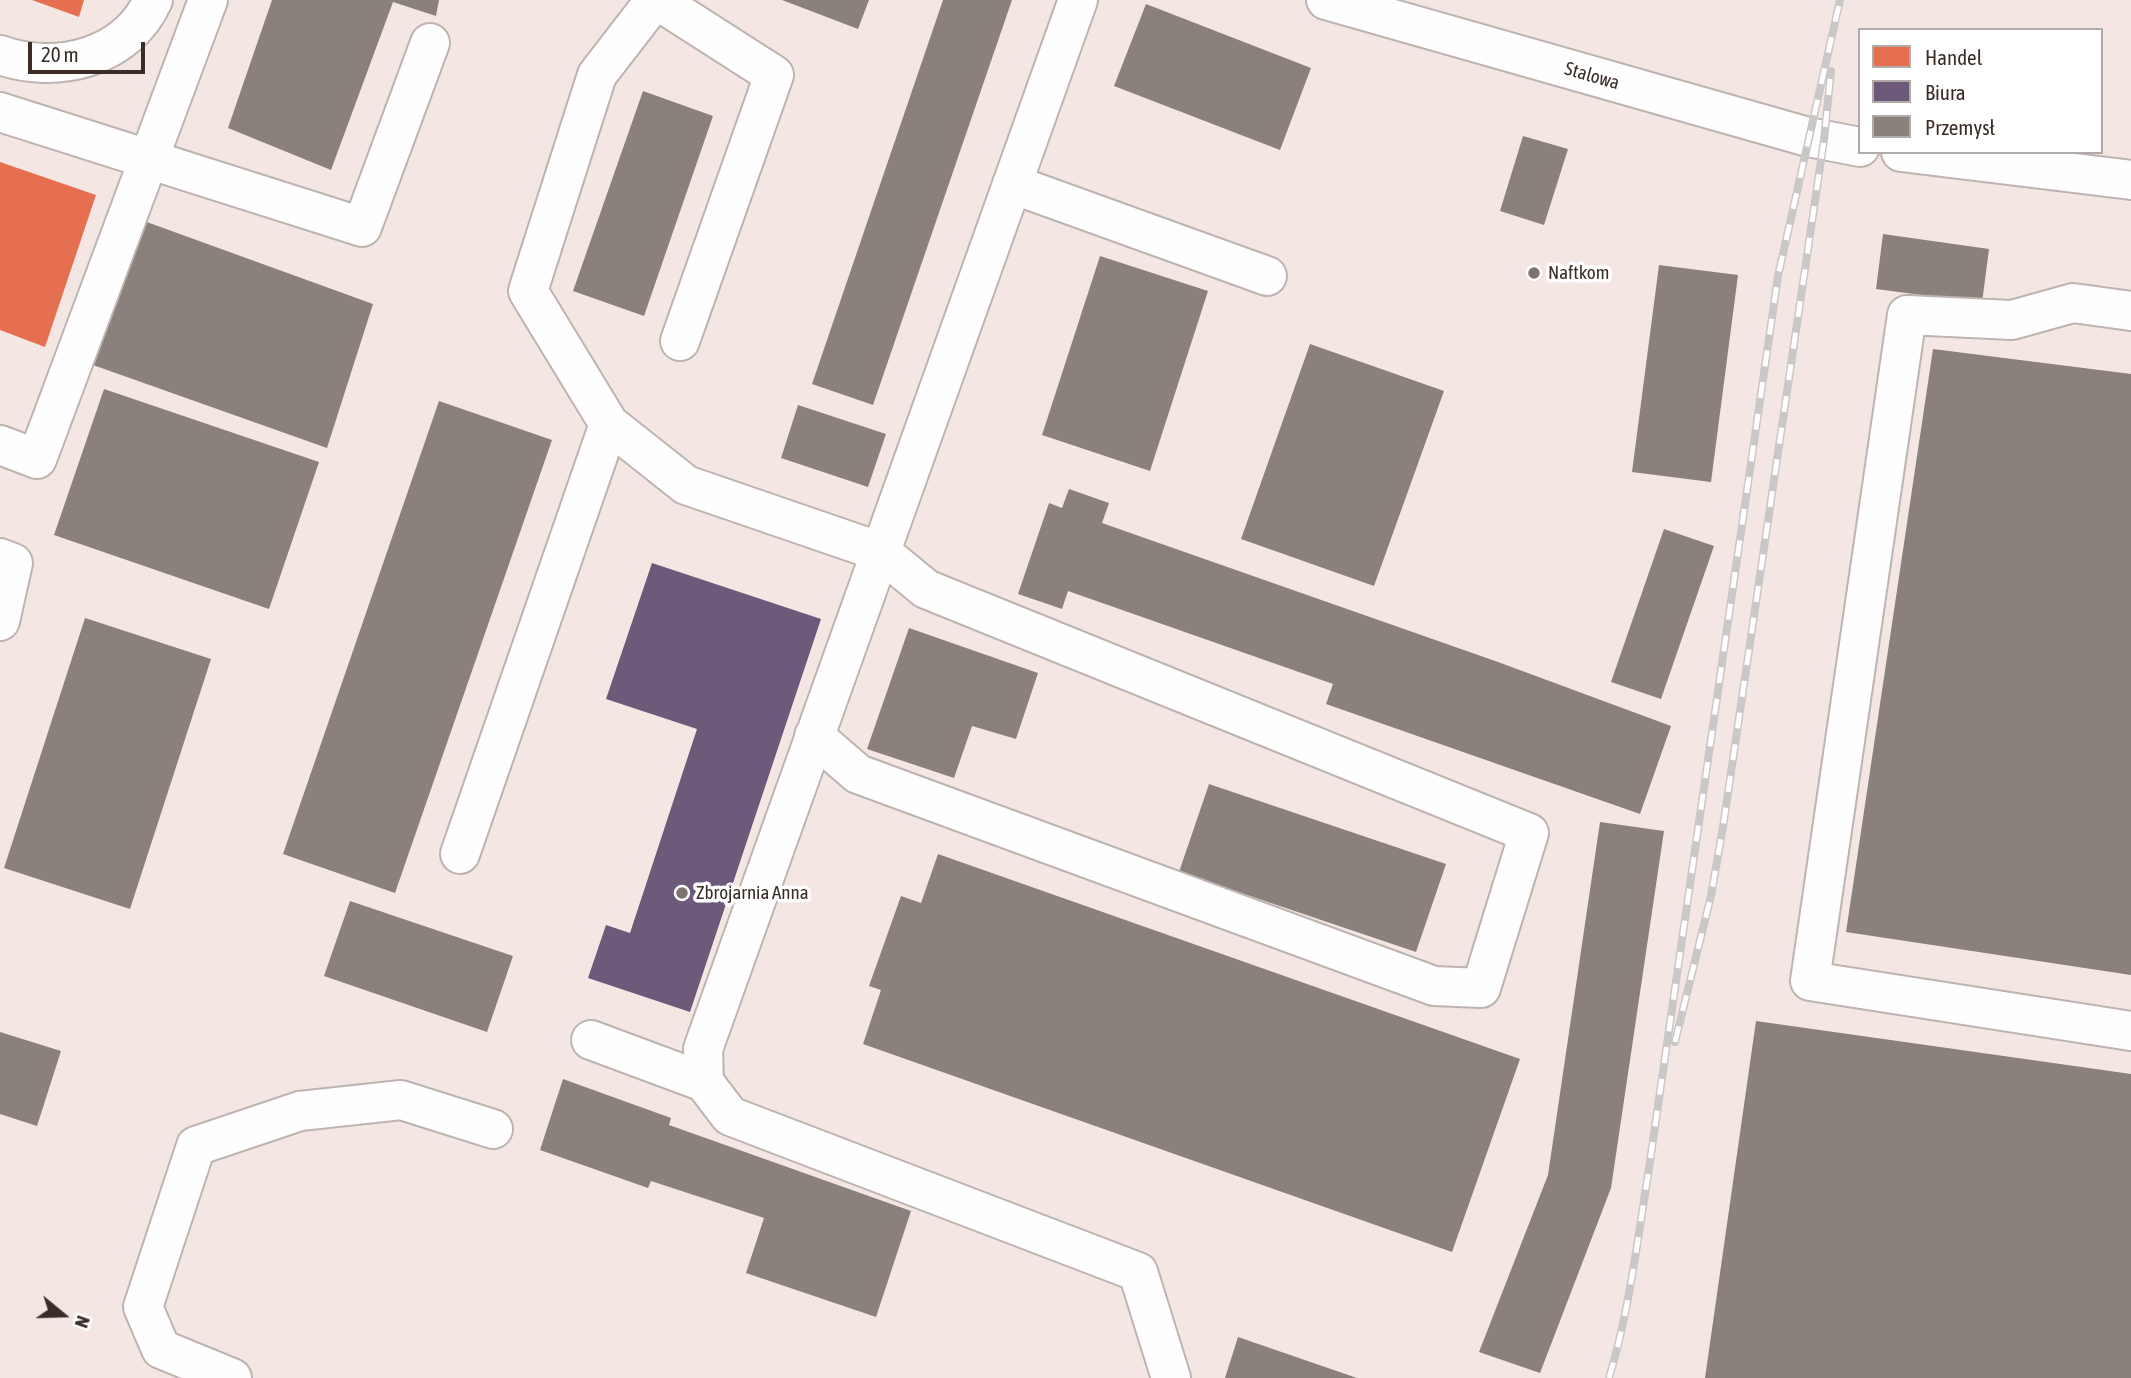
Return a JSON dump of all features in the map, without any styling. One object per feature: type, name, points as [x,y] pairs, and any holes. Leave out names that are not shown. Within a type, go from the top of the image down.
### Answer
[{"type":"street","points":[[0,55],[34,64],[57,65],[79,61],[103,52],[127,34],[148,12],[153,0]]},
{"type":"street","points":[[0,445],[37,459],[208,0]]},
{"type":"street","points":[[680,341],[774,75],[656,0],[597,75],[528,291],[609,424],[686,485],[881,552],[926,589],[1528,833],[1481,988],[1434,986],[858,774],[814,736]]},
{"type":"street","points":[[1078,0],[703,1049],[705,1082],[730,1116],[1138,1272],[1171,1378]]},
{"type":"street","name":"Stalowa","points":[[1326,0],[1808,136],[1858,147]]},
{"type":"street","points":[[0,112],[362,227],[430,43]]},
{"type":"street","points":[[1917,154],[2131,180]]},
{"type":"street","points":[[1012,184],[1267,276]]},
{"type":"street","points":[[2131,311],[2073,303],[2012,320],[1907,315],[1810,981],[2131,1031]]},
{"type":"street","points":[[460,854],[609,424]]},
{"type":"street","points":[[0,558],[13,563],[0,621]]},
{"type":"street","points":[[592,1040],[705,1082]]},
{"type":"street","points":[[232,1378],[161,1349],[143,1307],[196,1146],[300,1111],[401,1100],[492,1129]]},
{"type":"shaded area","points":[[0,0],[2131,0],[2131,1378],[0,1378]]},
{"type":"building: Handel","points":[[32,0],[84,0],[79,17]]},
{"type":"building: Handel","points":[[0,162],[96,195],[45,347],[0,330]]},
{"type":"building: Biura","points":[[652,563],[821,619],[690,1012],[588,978],[606,925],[630,933],[697,729],[606,699]]},
{"type":"building: Przemysł","points":[[272,0],[439,0],[436,16],[393,2],[331,170],[228,128]]},
{"type":"building: Przemysł","points":[[782,0],[869,0],[858,29]]},
{"type":"building: Przemysł","points":[[943,0],[1012,0],[873,405],[812,384]]},
{"type":"building: Przemysł","points":[[1146,4],[1311,68],[1280,150],[1114,86]]},
{"type":"building: Przemysł","points":[[643,91],[713,116],[644,316],[573,291]]},
{"type":"building: Przemysł","points":[[1523,136],[1568,149],[1544,225],[1500,211]]},
{"type":"building: Przemysł","points":[[144,221],[373,304],[327,448],[93,365]]},
{"type":"building: Przemysł","points":[[1883,234],[1989,249],[1982,303],[1876,289]]},
{"type":"building: Przemysł","points":[[1100,256],[1208,291],[1150,471],[1042,435]]},
{"type":"building: Przemysł","points":[[1659,265],[1738,275],[1711,482],[1632,472]]},
{"type":"building: Przemysł","points":[[1310,344],[1444,391],[1374,586],[1241,539]]},
{"type":"building: Przemysł","points":[[1933,349],[2131,374],[2131,975],[1846,932]]},
{"type":"building: Przemysł","points":[[104,389],[319,462],[269,609],[54,535]]},
{"type":"building: Przemysł","points":[[439,401],[552,440],[395,893],[283,854]]},
{"type":"building: Przemysł","points":[[798,405],[886,434],[868,487],[781,458]]},
{"type":"building: Przemysł","points":[[1069,489],[1109,503],[1102,523],[1498,662],[1671,726],[1640,814],[1326,704],[1333,684],[1068,591],[1062,609],[1018,594],[1049,503],[1062,508]]},
{"type":"building: Przemysł","points":[[1664,529],[1714,546],[1661,699],[1611,682]]},
{"type":"building: Przemysł","points":[[85,618],[211,659],[130,909],[4,868]]},
{"type":"building: Przemysł","points":[[909,628],[1038,673],[1016,739],[972,726],[954,778],[867,749]]},
{"type":"building: Przemysł","points":[[1209,784],[1446,864],[1416,952],[1179,872]]},
{"type":"building: Przemysł","points":[[1600,822],[1664,831],[1611,1188],[1540,1373],[1479,1352],[1548,1175]]},
{"type":"building: Przemysł","points":[[938,854],[1520,1059],[1452,1252],[863,1044],[881,990],[869,986],[901,896],[921,903]]},
{"type":"building: Przemysł","points":[[350,901],[513,956],[487,1032],[324,976]]},
{"type":"building: Przemysł","points":[[1756,1021],[2131,1074],[2131,1378],[1705,1378]]},
{"type":"building: Przemysł","points":[[0,1032],[61,1051],[37,1126],[0,1114]]},
{"type":"building: Przemysł","points":[[563,1079],[671,1118],[669,1125],[911,1211],[876,1317],[746,1273],[764,1218],[651,1181],[648,1188],[540,1150]]},
{"type":"building: Przemysł","points":[[1238,1337],[1357,1378],[1225,1378]]},
{"type":"railway","points":[[1609,1378],[1627,1303],[1648,1175],[1778,276],[1840,0]]},
{"type":"railway","points":[[1675,1042],[1711,896],[1723,827],[1824,140],[1831,71]]},
{"type":"place","name":"Naftkom","points":[[1534,273]]},
{"type":"place","name":"Zbrojarnia Anna","points":[[682,893]]}]
